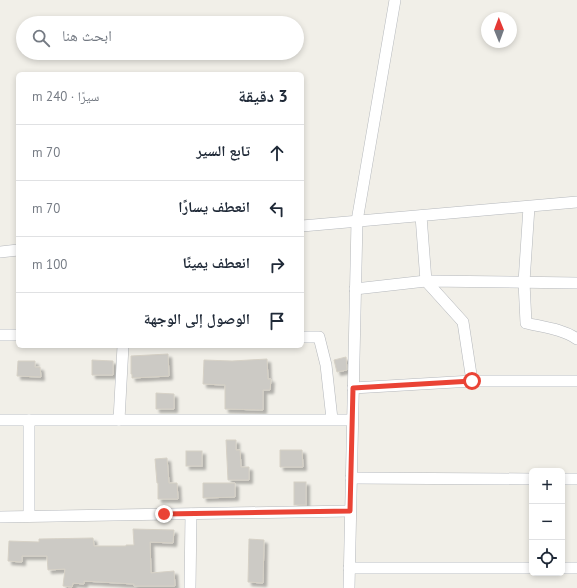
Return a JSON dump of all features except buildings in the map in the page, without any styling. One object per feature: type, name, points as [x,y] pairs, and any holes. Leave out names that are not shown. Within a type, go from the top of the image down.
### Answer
[{"type":"street","points":[[349,588],[357,221],[395,0]]},
{"type":"street","points":[[304,226],[577,202]]},
{"type":"street","points":[[529,206],[524,282],[526,323],[555,330],[573,336],[577,339]]},
{"type":"street","points":[[422,216],[426,281],[463,322],[472,381]]},
{"type":"street","points":[[0,252],[16,250]]},
{"type":"street","points":[[356,289],[426,281],[577,283]]},
{"type":"street","points":[[0,335],[16,335]]},
{"type":"street","points":[[304,337],[318,337],[326,365],[332,420]]},
{"type":"street","points":[[119,420],[123,348]]},
{"type":"street","points":[[353,388],[472,381],[577,381]]},
{"type":"street","points":[[0,420],[352,420]]},
{"type":"street","points":[[29,420],[29,516]]},
{"type":"street","points":[[351,478],[529,479]]},
{"type":"street","points":[[565,479],[577,479]]},
{"type":"street","points":[[0,517],[350,511]]},
{"type":"street","points":[[190,588],[191,514]]},
{"type":"street","points":[[349,568],[529,568]]},
{"type":"street","points":[[565,568],[577,568]]},
{"type":"route","points":[[164,514],[350,511],[353,388],[472,381]]}]
